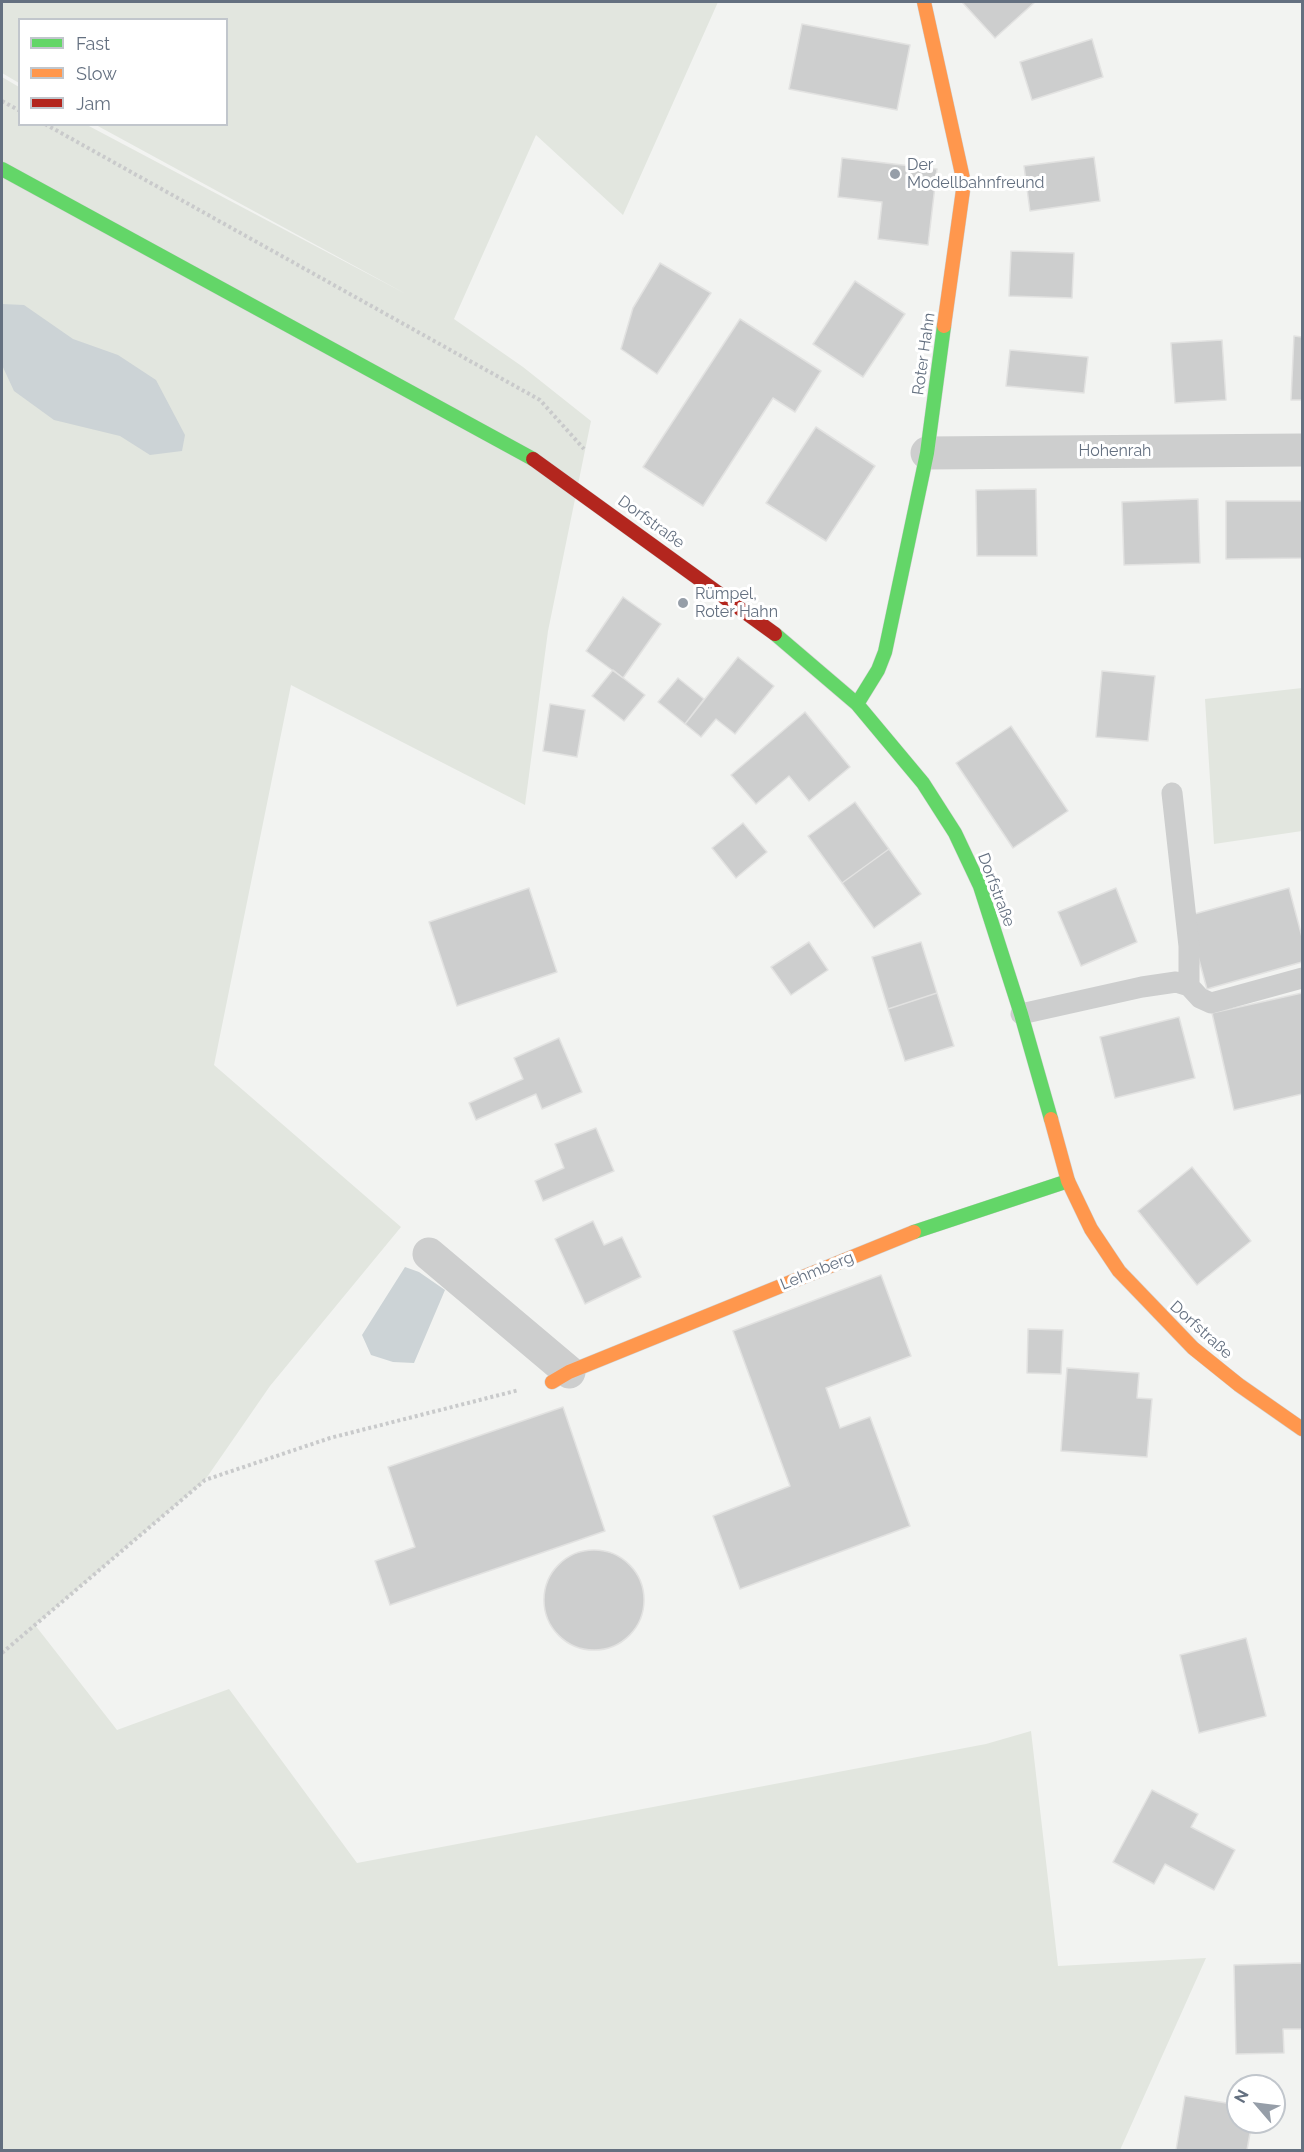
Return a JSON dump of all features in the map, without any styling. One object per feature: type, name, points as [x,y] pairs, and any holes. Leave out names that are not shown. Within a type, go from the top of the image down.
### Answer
[{"type":"street","name":"Roter Hahn","points":[[856,704],[879,670],[885,652],[927,453],[964,183],[924,2]]},
{"type":"street","name":"Dorfstraße","points":[[2,169],[525,453],[795,649],[856,704],[922,783],[955,833],[980,886],[1021,1014],[1068,1181],[1097,1238],[1119,1271],[1193,1348],[1239,1385],[1302,1429]]},
{"type":"street","name":"Hohenrah","points":[[927,453],[1302,450]]},
{"type":"street","name":"Lehmberg","points":[[561,1377],[904,1235],[1068,1181]]},
{"type":"street","points":[[429,1254],[561,1377]]},
{"type":"lane","points":[[1172,793],[1189,946],[1189,986]]},
{"type":"lane","points":[[1021,1014],[1142,987],[1176,982],[1189,986],[1200,998],[1211,1003],[1302,978]]},
{"type":"path","points":[[2,101],[18,110]]},
{"type":"path","points":[[49,126],[540,400],[585,450]]},
{"type":"path","points":[[2,1653],[204,1480],[330,1438],[561,1377]]},
{"type":"shaded area","points":[[2,2],[718,2],[623,215],[536,135],[454,319],[523,367],[591,421],[548,631],[525,805],[291,685],[214,1065],[401,1227],[270,1386],[205,1480],[35,1625],[117,1730],[229,1689],[357,1863],[986,1744],[1031,1731],[1058,1966],[1206,1958],[1120,2150],[2,2150],[2,77],[18,86],[18,126],[89,126],[406,294],[98,126],[228,126],[228,18],[18,18],[18,82],[2,73]]},
{"type":"shaded area","points":[[2,304],[24,305],[73,339],[118,355],[156,380],[185,435],[182,451],[150,455],[120,436],[54,420],[14,391],[2,365]]},
{"type":"shaded area","points":[[1302,688],[1302,831],[1214,844],[1205,699]]},
{"type":"shaded area","points":[[405,1267],[419,1272],[445,1290],[414,1363],[393,1362],[371,1355],[362,1335]]},
{"type":"building","points":[[962,2],[1035,2],[995,38]]},
{"type":"building","points":[[802,24],[910,45],[897,110],[789,89]]},
{"type":"building","points":[[1092,39],[1103,77],[1032,100],[1020,62]]},
{"type":"building","points":[[1094,157],[1100,201],[1030,211],[1024,166]]},
{"type":"building","points":[[842,158],[937,169],[928,245],[878,239],[882,202],[838,197]]},
{"type":"building","points":[[1011,251],[1074,253],[1072,298],[1009,296]]},
{"type":"building","points":[[660,263],[711,293],[657,374],[621,349],[633,308]]},
{"type":"building","points":[[855,281],[905,314],[863,377],[813,344]]},
{"type":"building","points":[[740,319],[821,371],[795,412],[773,398],[703,506],[643,467]]},
{"type":"building","points":[[1294,336],[1302,337],[1302,400],[1291,400]]},
{"type":"building","points":[[1222,340],[1226,400],[1175,403],[1171,343]]},
{"type":"building","points":[[1010,350],[1088,357],[1084,393],[1006,386]]},
{"type":"building","points":[[816,427],[875,466],[826,541],[766,503]]},
{"type":"building","points":[[1036,489],[1037,556],[977,556],[976,490]]},
{"type":"building","points":[[1198,499],[1200,563],[1124,565],[1122,502]]},
{"type":"building","points":[[1226,501],[1302,501],[1302,558],[1226,559]]},
{"type":"building","points":[[623,597],[661,624],[623,678],[586,651]]},
{"type":"building","points":[[738,657],[774,686],[735,734],[716,719],[701,737],[685,724]]},
{"type":"building","points":[[613,670],[645,695],[624,721],[592,696]]},
{"type":"building","points":[[1102,671],[1155,676],[1148,741],[1096,737]]},
{"type":"building","points":[[678,678],[704,699],[685,724],[658,702]]},
{"type":"building","points":[[550,704],[585,710],[577,757],[543,751]]},
{"type":"building","points":[[805,712],[850,767],[809,801],[789,776],[756,804],[731,775]]},
{"type":"building","points":[[1011,726],[1068,811],[1013,848],[956,763]]},
{"type":"building","points":[[855,802],[889,849],[842,883],[808,836]]},
{"type":"building","points":[[743,823],[767,852],[736,878],[712,848]]},
{"type":"building","points":[[889,849],[921,894],[874,928],[842,883]]},
{"type":"building","points":[[529,888],[557,972],[457,1006],[429,922]]},
{"type":"building","points":[[1116,888],[1137,942],[1081,966],[1058,912]]},
{"type":"building","points":[[1289,888],[1302,937],[1302,962],[1207,989],[1187,916]]},
{"type":"building","points":[[809,942],[828,970],[791,995],[771,967]]},
{"type":"building","points":[[921,942],[937,993],[888,1009],[872,957]]},
{"type":"building","points":[[937,993],[954,1046],[905,1061],[888,1009]]},
{"type":"building","points":[[1302,993],[1302,1094],[1234,1110],[1212,1013]]},
{"type":"building","points":[[1179,1017],[1195,1078],[1115,1098],[1100,1037]]},
{"type":"building","points":[[559,1038],[582,1092],[542,1109],[536,1094],[476,1120],[469,1103],[523,1079],[514,1058]]},
{"type":"building","points":[[596,1128],[614,1171],[543,1201],[535,1181],[564,1168],[555,1144]]},
{"type":"building","points":[[1192,1167],[1251,1241],[1197,1285],[1138,1211]]},
{"type":"building","points":[[593,1221],[604,1245],[622,1237],[641,1277],[585,1304],[555,1239]]},
{"type":"building","points":[[881,1275],[911,1356],[826,1388],[840,1428],[870,1417],[910,1526],[740,1589],[713,1516],[790,1486],[733,1331]]},
{"type":"building","points":[[1028,1329],[1063,1330],[1061,1374],[1027,1373]]},
{"type":"building","points":[[1067,1368],[1139,1373],[1137,1398],[1152,1399],[1147,1457],[1061,1451]]},
{"type":"building","points":[[563,1407],[605,1531],[390,1605],[375,1561],[415,1547],[388,1467]]},
{"type":"building","points":[[594,1550],[613,1554],[629,1565],[640,1581],[644,1600],[640,1619],[629,1635],[613,1646],[594,1650],[575,1646],[559,1635],[548,1619],[544,1600],[548,1581],[559,1565],[575,1554]]},
{"type":"building","points":[[1246,1638],[1266,1716],[1199,1733],[1180,1655]]},
{"type":"building","points":[[1152,1790],[1198,1814],[1191,1827],[1235,1850],[1214,1890],[1165,1864],[1154,1884],[1113,1862]]},
{"type":"building","points":[[1302,1963],[1302,2029],[1283,2029],[1284,2053],[1236,2054],[1234,1965]]},
{"type":"building","points":[[1185,2096],[1226,2103],[1226,2134],[1250,2134],[1247,2150],[1176,2150]]},
{"type":"traffic: fast","points":[[2,169],[533,459]]},
{"type":"traffic: fast","points":[[857,704],[878,670],[885,652],[927,453],[944,326]]},
{"type":"traffic: fast","points":[[775,634],[857,704],[923,783],[955,833],[980,886],[1021,1014],[1051,1119]]},
{"type":"traffic: fast","points":[[914,1232],[1068,1181]]},
{"type":"traffic: slow","points":[[924,2],[964,183],[944,326]]},
{"type":"traffic: slow","points":[[1051,1119],[1068,1181],[1091,1229],[1119,1271],[1193,1348],[1239,1385],[1302,1429]]},
{"type":"traffic: slow","points":[[552,1382],[569,1372],[914,1232]]},
{"type":"traffic: jam","points":[[533,459],[775,634]]},
{"type":"place","name":"Der Modellbahnfreund","points":[[895,174]]},
{"type":"place","name":"Rümpel, Roter Hahn","points":[[683,603]]}]
